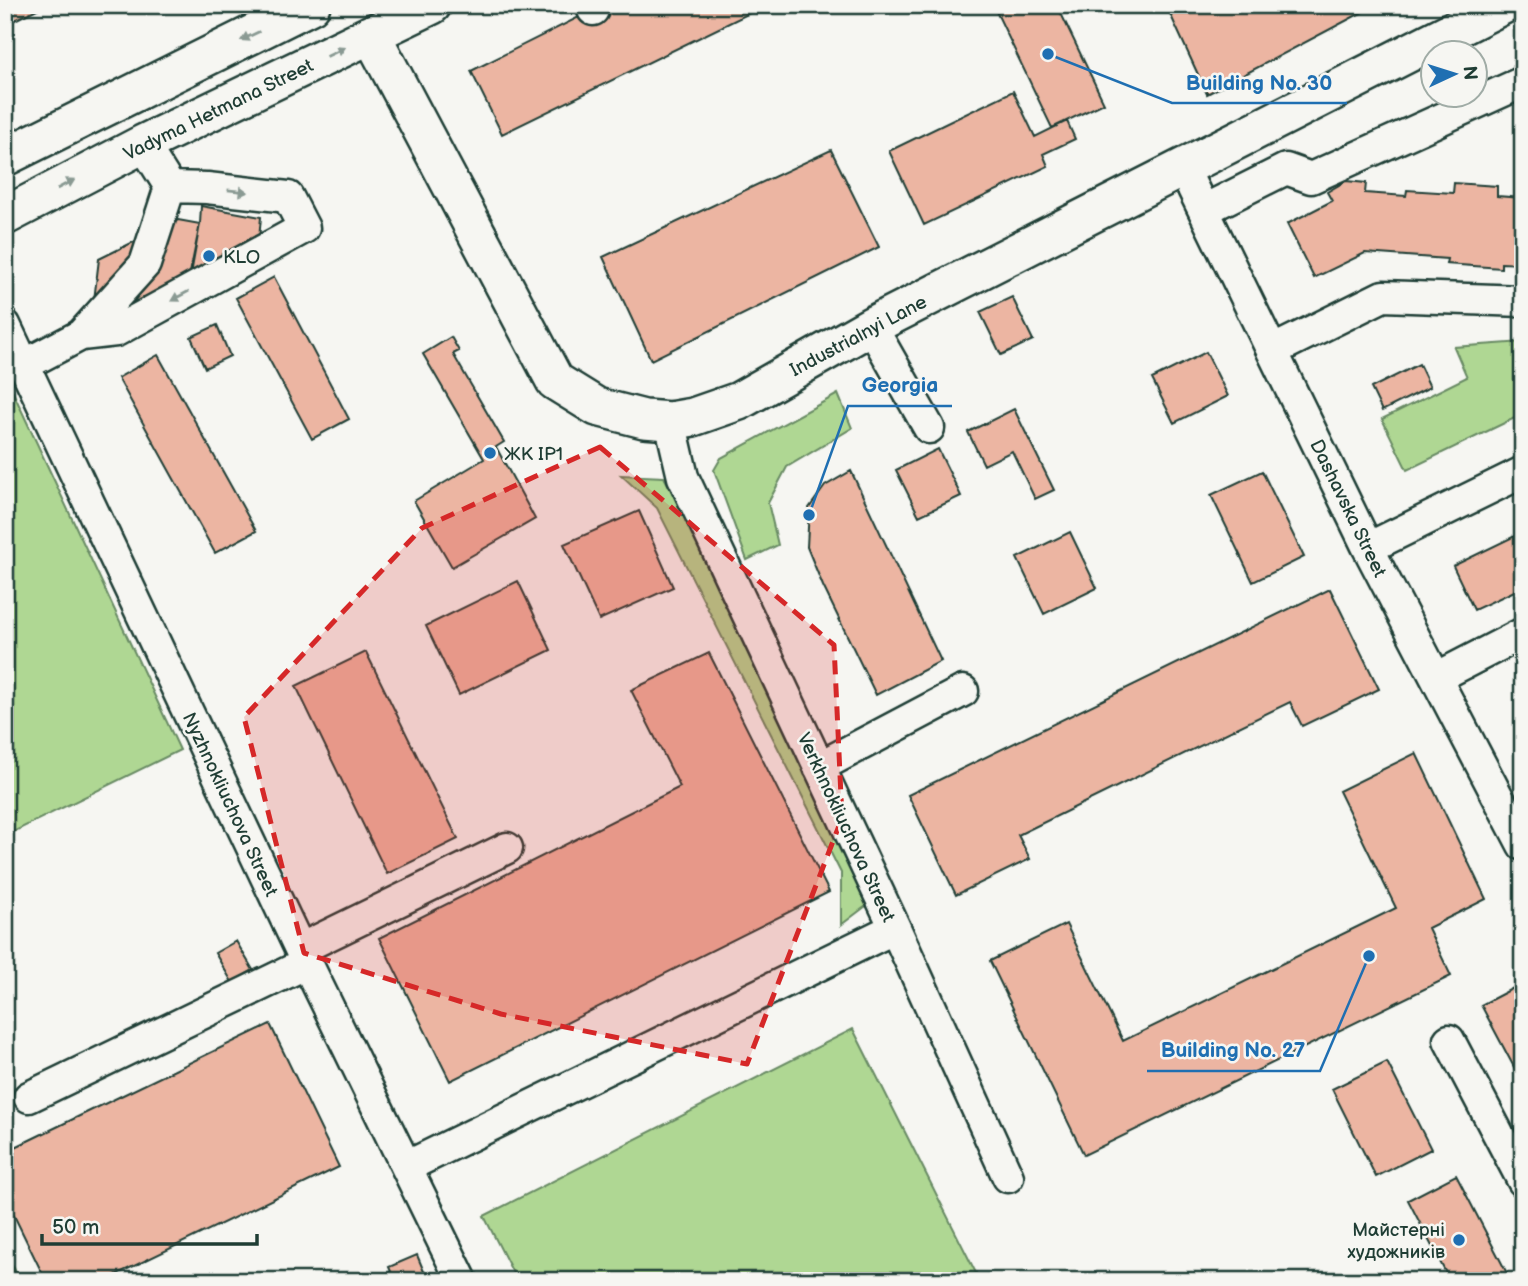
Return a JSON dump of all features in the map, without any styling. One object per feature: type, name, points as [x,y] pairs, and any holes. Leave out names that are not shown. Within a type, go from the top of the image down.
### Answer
[{"type":"main road","points":[[5,157],[311,5]]},
{"type":"main road","name":"Vadyma Hetmana Street","points":[[5,216],[143,144],[432,5]]},
{"type":"main road","name":"Industrialnyi Lane","points":[[371,34],[555,381],[597,407],[644,419],[670,421],[693,417],[739,401],[871,326],[1503,5]]},
{"type":"street","points":[[1204,210],[1286,169],[1311,178],[1523,82]]},
{"type":"street","points":[[143,144],[170,187]]},
{"type":"street","name":"Dashavska Street","points":[[1183,168],[1368,548],[1523,845]]},
{"type":"street","points":[[24,365],[81,335],[145,264],[170,187]]},
{"type":"street","points":[[81,335],[116,331],[304,228],[288,197],[207,188],[170,187]]},
{"type":"street","points":[[1272,351],[1383,296],[1523,301]]},
{"type":"street","name":"Nyzhnokliuchova Street","points":[[5,326],[304,956],[462,1281]]},
{"type":"street","points":[[871,326],[929,428]]},
{"type":"street","name":"Verkhnokliuchova Street","points":[[408,1166],[895,928],[682,477],[670,421]]},
{"type":"street","points":[[1368,548],[1523,472]]},
{"type":"street","points":[[1436,678],[1523,633]]},
{"type":"street","points":[[819,767],[963,691]]},
{"type":"street","points":[[29,1097],[507,848]]},
{"type":"street","points":[[895,928],[1008,1177]]},
{"type":"street","points":[[1449,1040],[1523,1181]]},
{"type":"highlighted area","points":[[600,447],[834,645],[842,818],[747,1064],[501,1014],[304,953],[244,717],[422,528]]},
{"type":"green space","points":[[1523,342],[1523,414],[1407,470],[1382,419],[1467,377],[1454,347]]},
{"type":"green space","points":[[5,375],[180,750],[5,836]]},
{"type":"green space","points":[[838,394],[852,428],[787,467],[768,503],[778,545],[747,560],[714,470],[721,458]]},
{"type":"green space","points":[[621,475],[664,477],[704,550],[870,903],[841,925],[841,873],[657,508]]},
{"type":"green space","points":[[853,1029],[980,1281],[517,1281],[484,1216]]},
{"type":"green space","points":[[5,1249],[20,1281],[5,1281]]},
{"type":"building","points":[[5,5],[45,5],[5,25]]},
{"type":"building","points":[[603,5],[759,5],[760,8],[502,134],[471,71]]},
{"type":"building","points":[[993,5],[1057,5],[1104,103],[1052,128]]},
{"type":"building","points":[[1166,5],[1376,5],[1207,94]]},
{"type":"building","points":[[1013,91],[1035,137],[1067,121],[1075,139],[1043,154],[1048,166],[924,225],[889,151]]},
{"type":"building","points":[[831,150],[879,247],[651,360],[603,257]]},
{"type":"building","points":[[1346,181],[1366,183],[1365,193],[1406,196],[1407,190],[1453,193],[1454,183],[1497,186],[1497,196],[1523,198],[1523,264],[1501,263],[1501,268],[1446,264],[1447,259],[1365,253],[1314,278],[1287,224],[1332,201],[1327,192]]},
{"type":"building","name":"KLO","points":[[201,206],[261,217],[259,239],[190,273],[200,224]]},
{"type":"building","points":[[178,220],[200,224],[189,285],[121,319],[92,317],[99,259]]},
{"type":"building","points":[[274,277],[349,419],[312,439],[236,298]]},
{"type":"building","points":[[1012,297],[1033,340],[1001,355],[980,312]]},
{"type":"building","points":[[217,325],[230,356],[205,368],[191,337]]},
{"type":"building","name":"ЖК IP1","points":[[451,337],[459,351],[453,354],[504,442],[496,447],[535,519],[452,567],[414,501],[484,459],[423,354]]},
{"type":"building","points":[[1206,352],[1228,396],[1174,423],[1152,379]]},
{"type":"building","points":[[158,355],[256,531],[215,553],[118,378]]},
{"type":"building","points":[[1419,364],[1430,387],[1382,411],[1371,388]]},
{"type":"building","points":[[1014,409],[1054,490],[1035,499],[1012,451],[984,465],[968,432]]},
{"type":"building","points":[[938,449],[961,496],[919,516],[896,470]]},
{"type":"building","points":[[851,471],[941,661],[876,695],[807,547],[809,508],[825,486]]},
{"type":"building","points":[[1262,471],[1304,557],[1253,582],[1211,495]]},
{"type":"building","points":[[639,511],[673,587],[599,620],[564,544]]},
{"type":"building","points":[[1070,532],[1097,588],[1044,614],[1017,558]]},
{"type":"building","points":[[1523,532],[1523,587],[1474,610],[1453,566]]},
{"type":"building","points":[[518,581],[551,650],[459,695],[426,626]]},
{"type":"building","points":[[1330,589],[1379,689],[1302,726],[1290,702],[1018,835],[1030,859],[956,895],[908,795]]},
{"type":"building","points":[[366,652],[458,839],[387,874],[296,686]]},
{"type":"building","points":[[709,653],[829,892],[450,1081],[379,938],[680,787],[631,690]]},
{"type":"building","points":[[1416,753],[1486,899],[1428,928],[1451,976],[1084,1155],[990,961],[1066,924],[1123,1041],[1396,908],[1339,791]]},
{"type":"building","points":[[236,941],[253,970],[232,982],[215,953]]},
{"type":"building","points":[[1523,983],[1523,1084],[1481,1005]]},
{"type":"building","points":[[270,1024],[339,1167],[103,1281],[46,1281],[5,1197],[5,1152]]},
{"type":"building","points":[[1387,1062],[1431,1149],[1376,1177],[1332,1089]]},
{"type":"building","name":"Майстерні художників","points":[[1456,1175],[1511,1281],[1450,1281],[1408,1200]]},
{"type":"building","points":[[417,1255],[428,1281],[395,1281],[389,1267]]},
{"type":"place","name":"Building No. 30","points":[[1048,54]]},
{"type":"place","name":"KLO","points":[[209,256]]},
{"type":"place","name":"ЖК IP1","points":[[490,453]]},
{"type":"place","name":"Georgia","points":[[809,515]]},
{"type":"place","name":"Building No. 27","points":[[1369,956]]},
{"type":"place","name":"Майстерні художників","points":[[1459,1240]]}]
